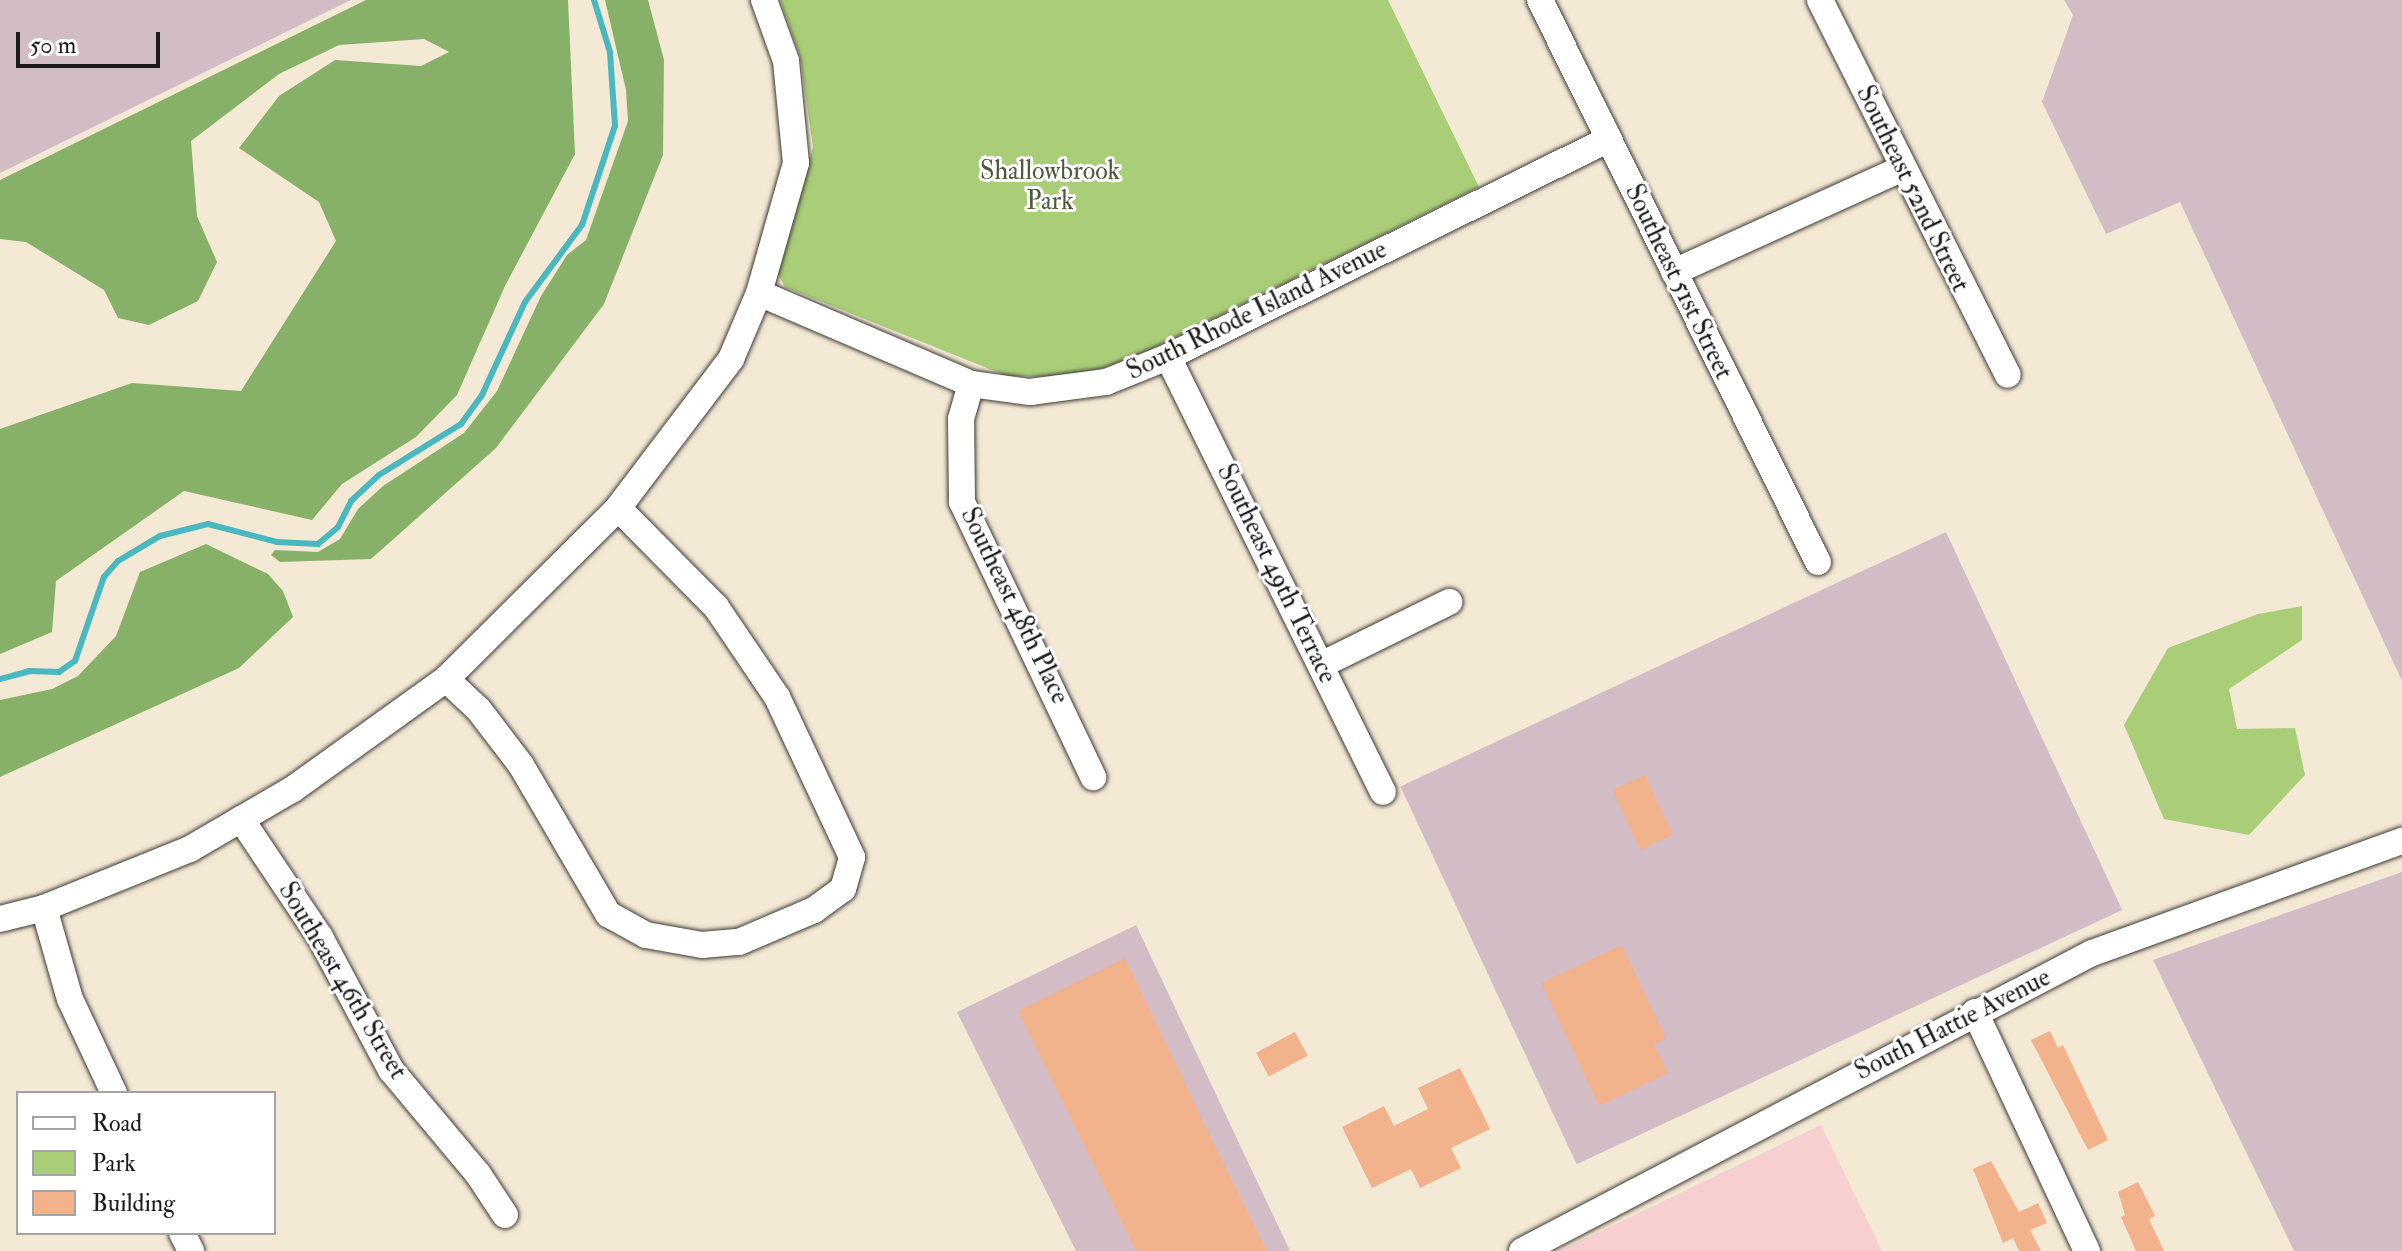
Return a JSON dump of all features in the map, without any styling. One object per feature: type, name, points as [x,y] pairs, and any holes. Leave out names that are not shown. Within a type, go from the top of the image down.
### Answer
[{"type":"street","points":[[0,919],[44,908],[190,849],[293,789],[446,679],[618,508],[731,359],[759,293],[796,163],[786,61],[764,0]]},
{"type":"street","name":"Southeast 51st Street","points":[[1540,0],[1818,562]]},
{"type":"street","name":"Southeast 52nd Street","points":[[1820,0],[1901,169],[2008,375]]},
{"type":"street","name":"South Rhode Island Avenue","points":[[759,293],[971,384],[1030,392],[1106,382],[1168,357],[1607,140]]},
{"type":"street","points":[[1674,272],[1901,169]]},
{"type":"street","name":"Southeast 49th Terrace","points":[[1168,357],[1383,792]]},
{"type":"street","name":"Southeast 48th Place","points":[[971,384],[961,419],[962,502],[1093,777]]},
{"type":"street","points":[[446,679],[479,710],[521,765],[608,914],[646,935],[674,941],[739,942],[814,910],[843,889],[852,857],[750,653],[716,607],[618,508]]},
{"type":"street","points":[[1321,665],[1449,602]]},
{"type":"street","name":"Southeast 46th Street","points":[[241,819],[320,937],[391,1070],[478,1174],[505,1215]]},
{"type":"street","name":"South Hattie Avenue","points":[[1522,1251],[2092,953],[2402,841]]},
{"type":"street","points":[[44,908],[70,999],[113,1091]]},
{"type":"street","points":[[1975,1012],[2087,1251]]},
{"type":"shaded area","points":[[0,0],[351,0],[0,173]]},
{"type":"shaded area","points":[[2064,0],[2402,0],[2402,681],[2180,202],[2106,234],[2042,102],[2073,15]]},
{"type":"shaded area","points":[[1946,532],[2122,910],[1577,1164],[1400,786]]},
{"type":"shaded area","points":[[2402,872],[2402,1251],[2294,1251],[2153,960]]},
{"type":"shaded area","points":[[1136,925],[1290,1251],[1076,1251],[957,1012]]},
{"type":"shaded area","points":[[1821,1125],[1882,1251],[1560,1251]]},
{"type":"green space","points":[[366,0],[568,0],[575,154],[505,286],[457,395],[416,437],[342,484],[312,520],[184,491],[56,581],[52,632],[0,654],[0,429],[132,383],[241,391],[336,241],[319,202],[239,148],[279,96],[335,60],[421,66],[449,52],[424,39],[339,45],[279,74],[191,141],[197,216],[217,262],[198,301],[149,325],[118,318],[104,290],[26,242],[0,239],[0,180]]},
{"type":"green space","points":[[605,0],[648,0],[664,60],[663,155],[604,304],[496,448],[371,559],[280,562],[271,555],[275,550],[318,552],[340,539],[358,509],[383,486],[464,433],[497,391],[541,296],[567,255],[586,240],[628,121],[626,90]]},
{"type":"green space","name":"Shallowbrook Park","points":[[780,0],[1388,0],[1479,187],[1128,361],[1070,377],[1007,376],[785,287],[778,274],[813,147],[800,56]]},
{"type":"green space","points":[[206,544],[268,574],[283,591],[293,617],[239,668],[0,777],[0,700],[52,689],[78,676],[116,636],[140,572]]},
{"type":"green space","points":[[2302,606],[2302,640],[2229,689],[2237,729],[2295,728],[2305,775],[2249,835],[2164,819],[2124,725],[2168,648],[2258,614]]},
{"type":"building","points":[[1645,775],[1673,835],[1640,850],[1612,790]]},
{"type":"building","points":[[1622,945],[1666,1039],[1654,1044],[1668,1073],[1599,1106],[1541,983]]},
{"type":"building","points":[[1125,958],[1267,1251],[1136,1251],[1018,1011]]},
{"type":"building","points":[[2050,1031],[2058,1048],[2063,1045],[2108,1140],[2088,1150],[2031,1040]]},
{"type":"building","points":[[1295,1032],[1308,1056],[1269,1076],[1256,1053]]},
{"type":"building","points":[[1460,1068],[1490,1129],[1451,1148],[1461,1168],[1420,1188],[1411,1169],[1372,1188],[1342,1127],[1384,1106],[1394,1126],[1428,1109],[1418,1088]]},
{"type":"building","points":[[1991,1161],[2019,1212],[2038,1203],[2047,1223],[2030,1230],[2041,1251],[2019,1251],[2013,1238],[2003,1243],[1973,1169]]},
{"type":"building","points":[[2138,1182],[2155,1216],[2149,1219],[2164,1251],[2136,1251],[2121,1217],[2125,1215],[2118,1192]]},
{"type":"waterway","points":[[0,679],[29,671],[59,672],[75,661],[104,577],[118,561],[160,536],[208,524],[277,542],[318,544],[338,527],[351,501],[379,475],[461,424],[482,395],[525,302],[582,225],[615,126],[610,52],[594,0]]}]
